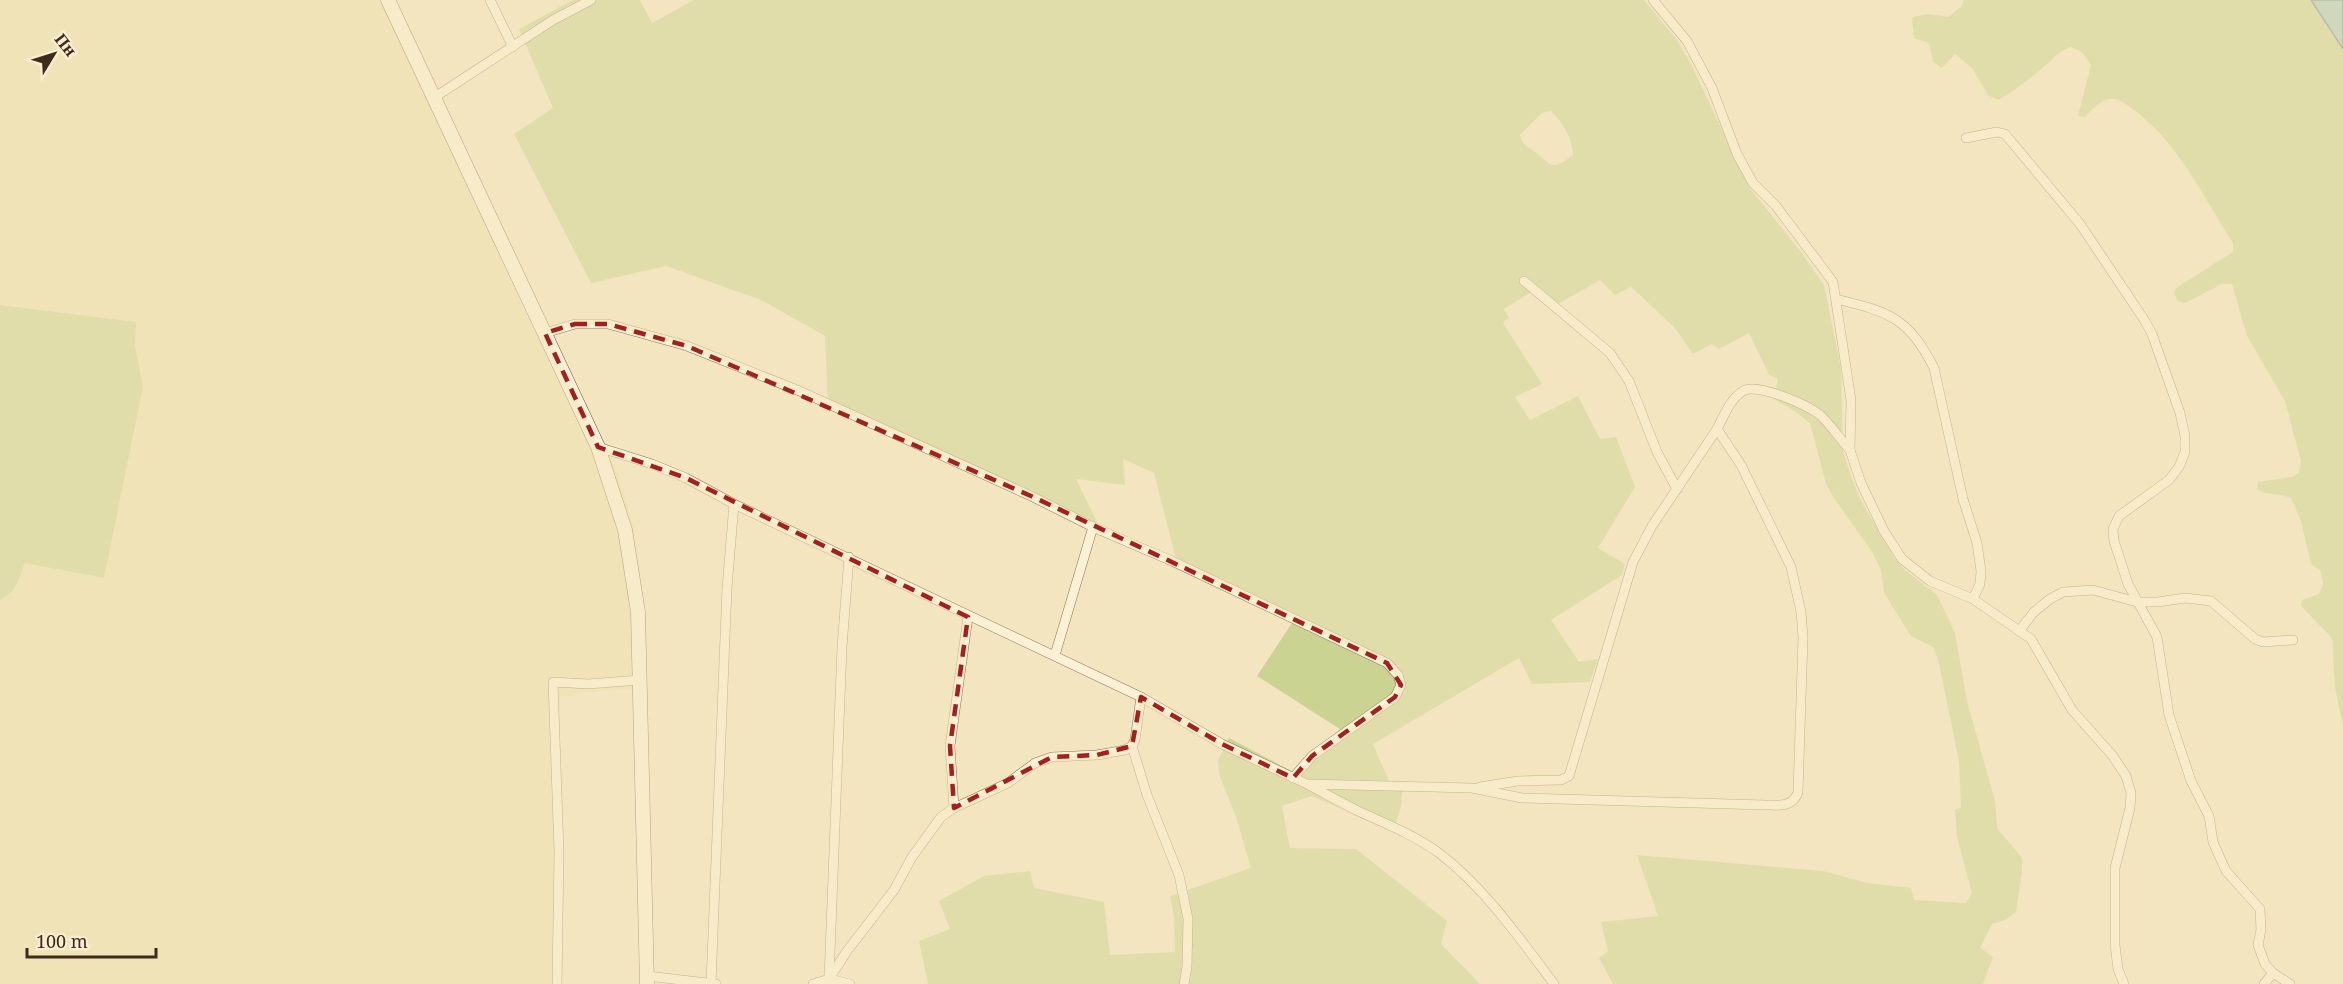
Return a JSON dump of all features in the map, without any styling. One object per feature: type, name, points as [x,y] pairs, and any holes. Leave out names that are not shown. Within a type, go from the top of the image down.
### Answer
[{"type":"main road","points":[[388,0],[598,447],[625,530],[638,612],[647,980]]},
{"type":"street","points":[[490,0],[513,47]]},
{"type":"street","points":[[435,97],[553,20],[591,0]]},
{"type":"street","points":[[1653,0],[1687,40],[1712,88],[1737,154],[1753,183],[1776,206],[1812,251],[1833,282],[1851,400],[1850,450]]},
{"type":"street","points":[[1966,138],[1997,132],[2005,134],[2080,224],[2152,334],[2181,413],[2185,453],[2180,467],[2169,480],[2119,516],[2113,529],[2114,541],[2120,564],[2157,638],[2169,715],[2191,781],[2209,816],[2213,842],[2226,871],[2260,909],[2261,930],[2258,945],[2261,957],[2273,973],[2290,984]]},
{"type":"street","points":[[1524,281],[1589,334],[1615,359],[1629,381],[1657,452],[1677,489]]},
{"type":"street","points":[[1836,299],[1880,310],[1906,326],[1925,351],[1934,368],[1963,500],[1977,543],[1981,571],[1980,584],[1973,599]]},
{"type":"street","points":[[545,333],[575,324],[608,324],[687,346],[801,392],[1031,496],[1257,600],[1387,663],[1398,675],[1401,685],[1395,697],[1312,756],[1293,778]]},
{"type":"street","points":[[1472,788],[1518,781],[1561,780],[1569,776],[1633,562],[1652,526],[1717,429],[1731,403],[1744,390],[1770,392],[1797,401],[1820,414],[1850,450],[1884,531],[1902,559],[1930,581],[1973,599],[2031,639],[2072,710],[2112,755],[2126,776],[2131,793],[2130,808],[2115,868],[2115,945],[2118,969],[2124,984]]},
{"type":"street","points":[[1307,784],[1472,788],[1522,798],[1765,805],[1790,804],[1797,798],[1803,637],[1797,585],[1791,567],[1741,465],[1717,429]]},
{"type":"street","points":[[598,447],[652,464],[686,478],[734,504],[1141,697],[1221,744],[1395,827],[1440,853],[1474,886],[1510,925],[1554,984]]},
{"type":"street","points":[[647,980],[713,984],[727,588],[734,504]]},
{"type":"street","points":[[1055,655],[1093,526]]},
{"type":"street","points":[[829,979],[842,658],[849,557]]},
{"type":"street","points":[[2019,631],[2034,612],[2050,598],[2063,592],[2093,590],[2137,602],[2186,598],[2211,601],[2255,639],[2263,642],[2293,640]]},
{"type":"street","points":[[954,808],[950,780],[950,746],[968,616]]},
{"type":"street","points":[[557,984],[559,852],[553,682],[588,684],[640,680]]},
{"type":"street","points":[[829,979],[847,951],[894,890],[912,857],[941,817],[954,808],[1008,783],[1035,763],[1052,757],[1097,755],[1125,750],[1132,746],[1135,740],[1141,697]]},
{"type":"street","points":[[1132,746],[1147,795],[1179,875],[1188,919],[1187,967],[1184,984]]},
{"type":"street","points":[[2264,984],[2273,973]]},
{"type":"street","points":[[813,984],[829,979],[850,984]]},
{"type":"highlighted area","points":[[575,324],[608,324],[687,346],[1031,496],[1387,663],[1401,685],[1395,697],[1312,756],[1293,778],[1222,744],[1141,697],[1132,746],[1097,755],[1052,757],[954,808],[950,746],[968,617],[686,478],[598,447],[545,333]]},
{"type":"shaded area","points":[[0,0],[395,0],[515,261],[619,475],[635,534],[647,630],[644,687],[560,696],[562,984],[0,984],[0,600],[14,589],[25,563],[115,524],[143,387],[135,345],[135,322],[0,304]]},
{"type":"green space","points":[[573,0],[640,0],[652,23],[694,0],[1644,0],[1677,40],[1690,62],[1749,187],[1824,285],[1841,369],[1843,451],[1850,473],[1860,499],[1895,559],[1905,570],[1937,595],[1955,633],[1967,701],[1995,801],[1997,828],[2022,858],[2016,912],[2005,920],[1992,924],[1980,948],[1993,957],[1983,984],[1613,984],[1599,958],[1608,951],[1601,922],[1658,916],[1637,855],[1823,871],[1868,883],[1911,888],[1914,900],[1966,903],[1972,893],[1957,837],[1955,810],[1961,807],[1959,761],[1938,659],[1933,647],[1911,636],[1884,593],[1881,570],[1872,552],[1826,484],[1810,423],[1774,399],[1778,379],[1769,375],[1749,333],[1719,349],[1712,344],[1693,354],[1674,327],[1631,287],[1615,295],[1600,280],[1551,308],[1531,292],[1504,309],[1509,317],[1503,323],[1542,384],[1515,397],[1530,420],[1578,396],[1600,439],[1616,437],[1635,487],[1598,548],[1625,564],[1622,575],[1551,620],[1579,662],[1598,659],[1590,682],[1532,684],[1519,658],[1373,744],[1389,781],[1403,781],[1401,807],[1393,832],[1312,796],[1282,806],[1290,848],[1356,849],[1447,921],[1441,944],[1480,984],[928,984],[919,941],[950,929],[939,901],[984,876],[1030,871],[1034,888],[1104,902],[1110,955],[1175,952],[1174,916],[1170,896],[1251,868],[1236,817],[1219,774],[1218,760],[1229,738],[1295,773],[1340,729],[1257,676],[1292,623],[1178,567],[1154,473],[1123,459],[1125,485],[1076,479],[1102,532],[828,408],[825,336],[761,300],[666,266],[591,283],[514,134],[553,108],[519,29]],"holes":[[[1551,111],[1569,137],[1573,155],[1554,165],[1526,145],[1520,135],[1542,113]]]},
{"type":"green space","points":[[1964,0],[2311,0],[2343,49],[2343,728],[2335,687],[2332,638],[2301,606],[2302,600],[2319,594],[2323,584],[2321,571],[2311,564],[2301,521],[2291,498],[2265,493],[2257,489],[2258,482],[2292,477],[2299,473],[2301,461],[2285,401],[2247,336],[2232,284],[2222,284],[2185,303],[2178,301],[2174,294],[2176,288],[2233,252],[2233,243],[2178,156],[2151,125],[2135,111],[2121,101],[2107,99],[2085,117],[2078,116],[2091,65],[2082,52],[2071,47],[2061,52],[1998,100],[1988,95],[1972,68],[1955,54],[1942,68],[1933,62],[1929,43],[1914,38],[1912,17],[1928,14],[1948,17],[1961,7]]},
{"type":"green space","points":[[0,305],[136,322],[135,345],[143,387],[104,578],[25,563],[13,589],[0,600]]},
{"type":"water","points":[[2311,0],[2343,0],[2343,49],[2313,3]]}]
